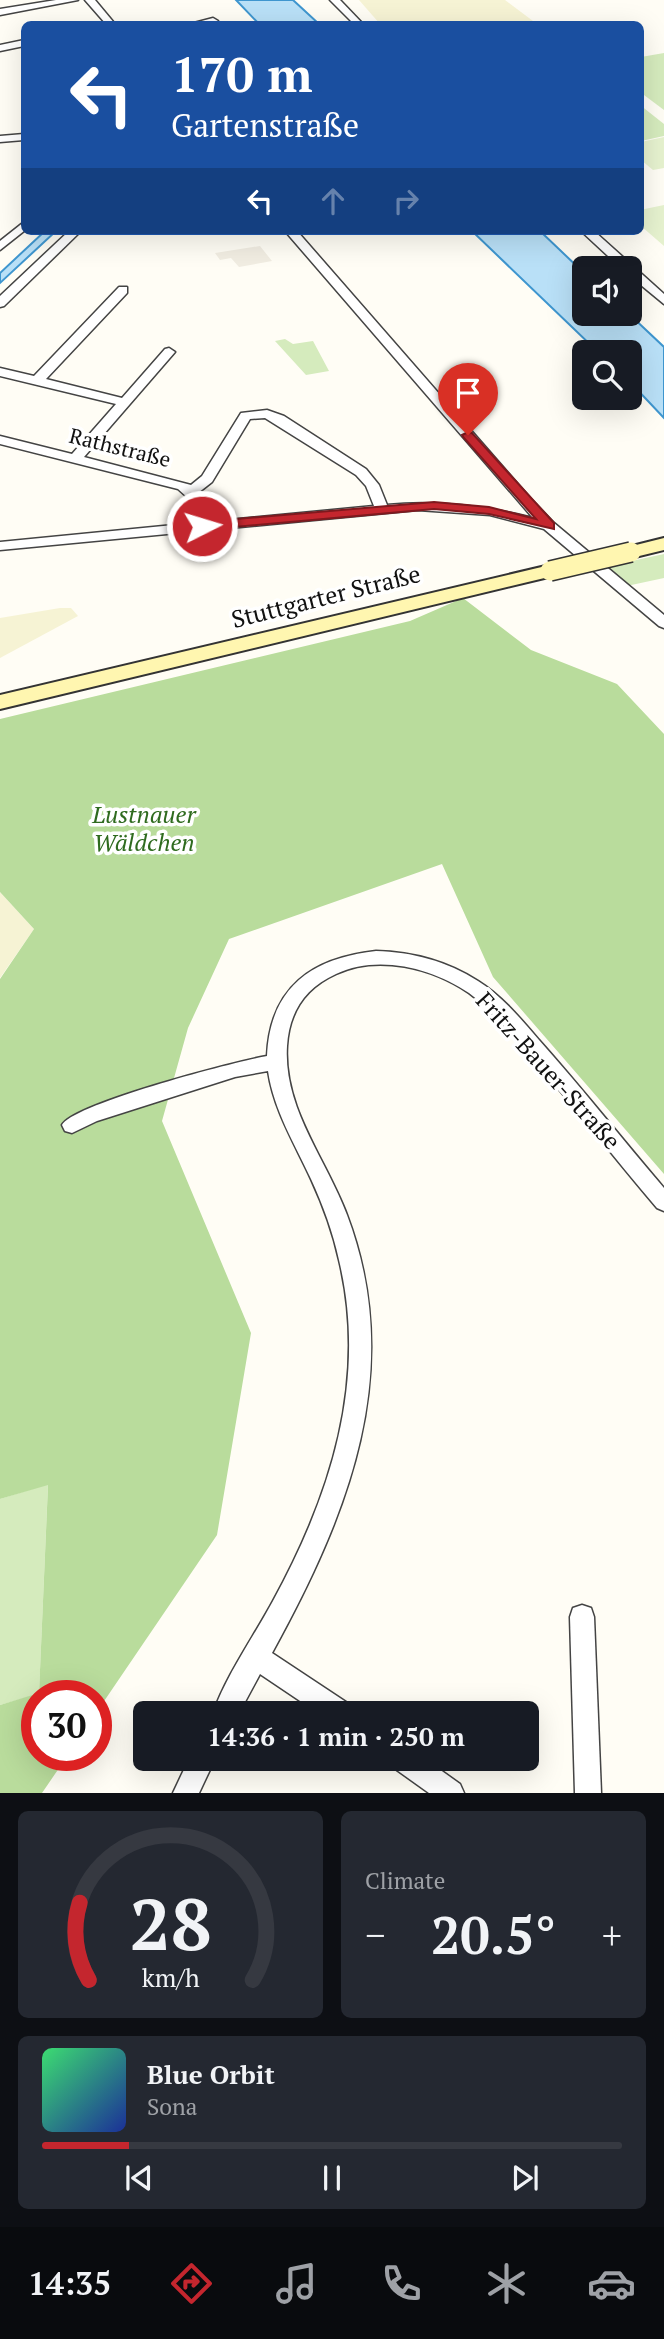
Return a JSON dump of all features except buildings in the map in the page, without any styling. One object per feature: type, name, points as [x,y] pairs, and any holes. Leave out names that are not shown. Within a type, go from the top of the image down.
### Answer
[{"type":"main road","name":"Stuttgarter Straße","points":[[0,702],[664,544]]},
{"type":"street","points":[[7,0],[18,13]]},
{"type":"street","points":[[0,12],[18,13],[73,0]]},
{"type":"street","points":[[90,0],[108,21]]},
{"type":"street","points":[[335,0],[356,21]]},
{"type":"street","points":[[0,47],[21,44]]},
{"type":"street","points":[[0,139],[21,137]]},
{"type":"street","points":[[0,247],[21,228]]},
{"type":"street","points":[[0,303],[71,235]]},
{"type":"street","points":[[294,235],[520,495],[550,526],[664,623]]},
{"type":"street","points":[[591,235],[615,256]]},
{"type":"street","points":[[642,281],[664,300]]},
{"type":"street","points":[[37,381],[122,290]]},
{"type":"street","points":[[76,458],[169,352]]},
{"type":"street","points":[[0,372],[124,402]]},
{"type":"street","points":[[192,491],[207,479],[246,416],[267,414],[361,472],[372,485],[382,509]]},
{"type":"street","name":"Rathstraße","points":[[0,440],[172,482],[192,491],[202,526]]},
{"type":"street","points":[[0,547],[430,506],[477,509],[550,526]]},
{"type":"street","name":"Fritz-Bauer-Straße","points":[[232,1701],[314,1551],[330,1514],[351,1446],[360,1374],[357,1310],[346,1248],[329,1194],[292,1124],[284,1101],[275,1041],[288,1006],[314,976],[348,961],[376,957],[411,960],[430,965],[458,978],[488,998],[540,1054],[664,1202]]},
{"type":"street","points":[[72,1125],[91,1115],[235,1069],[277,1062]]},
{"type":"street","points":[[582,1617],[588,1793]]},
{"type":"street","points":[[257,1657],[322,1701]]},
{"type":"street","points":[[186,1793],[196,1771]]},
{"type":"street","points":[[420,1771],[451,1793]]},
{"type":"shaded area","points":[[359,0],[505,0],[533,21],[377,21]]},
{"type":"shaded area","points":[[260,246],[272,261],[239,267],[231,258],[220,260],[215,253]]},
{"type":"shaded area","points":[[71,608],[78,616],[0,658],[0,618]]},
{"type":"shaded area","points":[[0,892],[34,929],[0,978]]},
{"type":"green space","points":[[664,53],[664,110],[644,95],[644,56]]},
{"type":"green space","points":[[644,108],[664,124],[664,136],[644,140]]},
{"type":"green space","points":[[664,137],[664,168],[653,170],[644,162],[644,141]]},
{"type":"green space","points":[[664,205],[664,246],[644,229],[644,209]]},
{"type":"green space","points":[[285,339],[293,344],[313,341],[329,371],[306,375],[275,341]]},
{"type":"green space","points":[[664,554],[664,578],[622,587],[599,568]]},
{"type":"green space","name":"Lustnauer Wäldchen","points":[[463,598],[531,650],[617,684],[664,734],[664,1174],[493,977],[442,864],[229,939],[188,1028],[162,1121],[251,1333],[217,1535],[112,1689],[112,1680],[40,1680],[48,1485],[0,1499],[0,979],[34,929],[0,892],[0,719],[410,621]]},
{"type":"green space","points":[[48,1484],[40,1680],[21,1680],[21,1699],[0,1705],[0,1499]]},
{"type":"green space","name":"Lustnauer Wäldchen","points":[[21,1699],[21,1771],[57,1771],[42,1793],[0,1793],[0,1705]]},
{"type":"water","points":[[236,0],[293,0],[316,21],[256,21]]},
{"type":"water","points":[[41,235],[52,235],[0,283],[0,273]]},
{"type":"water","points":[[476,235],[544,235],[572,262],[572,326],[642,326],[664,347],[664,418],[642,395],[642,340],[586,340]]},
{"type":"route","points":[[202,526],[434,506],[489,511],[550,526],[468,435]]}]
